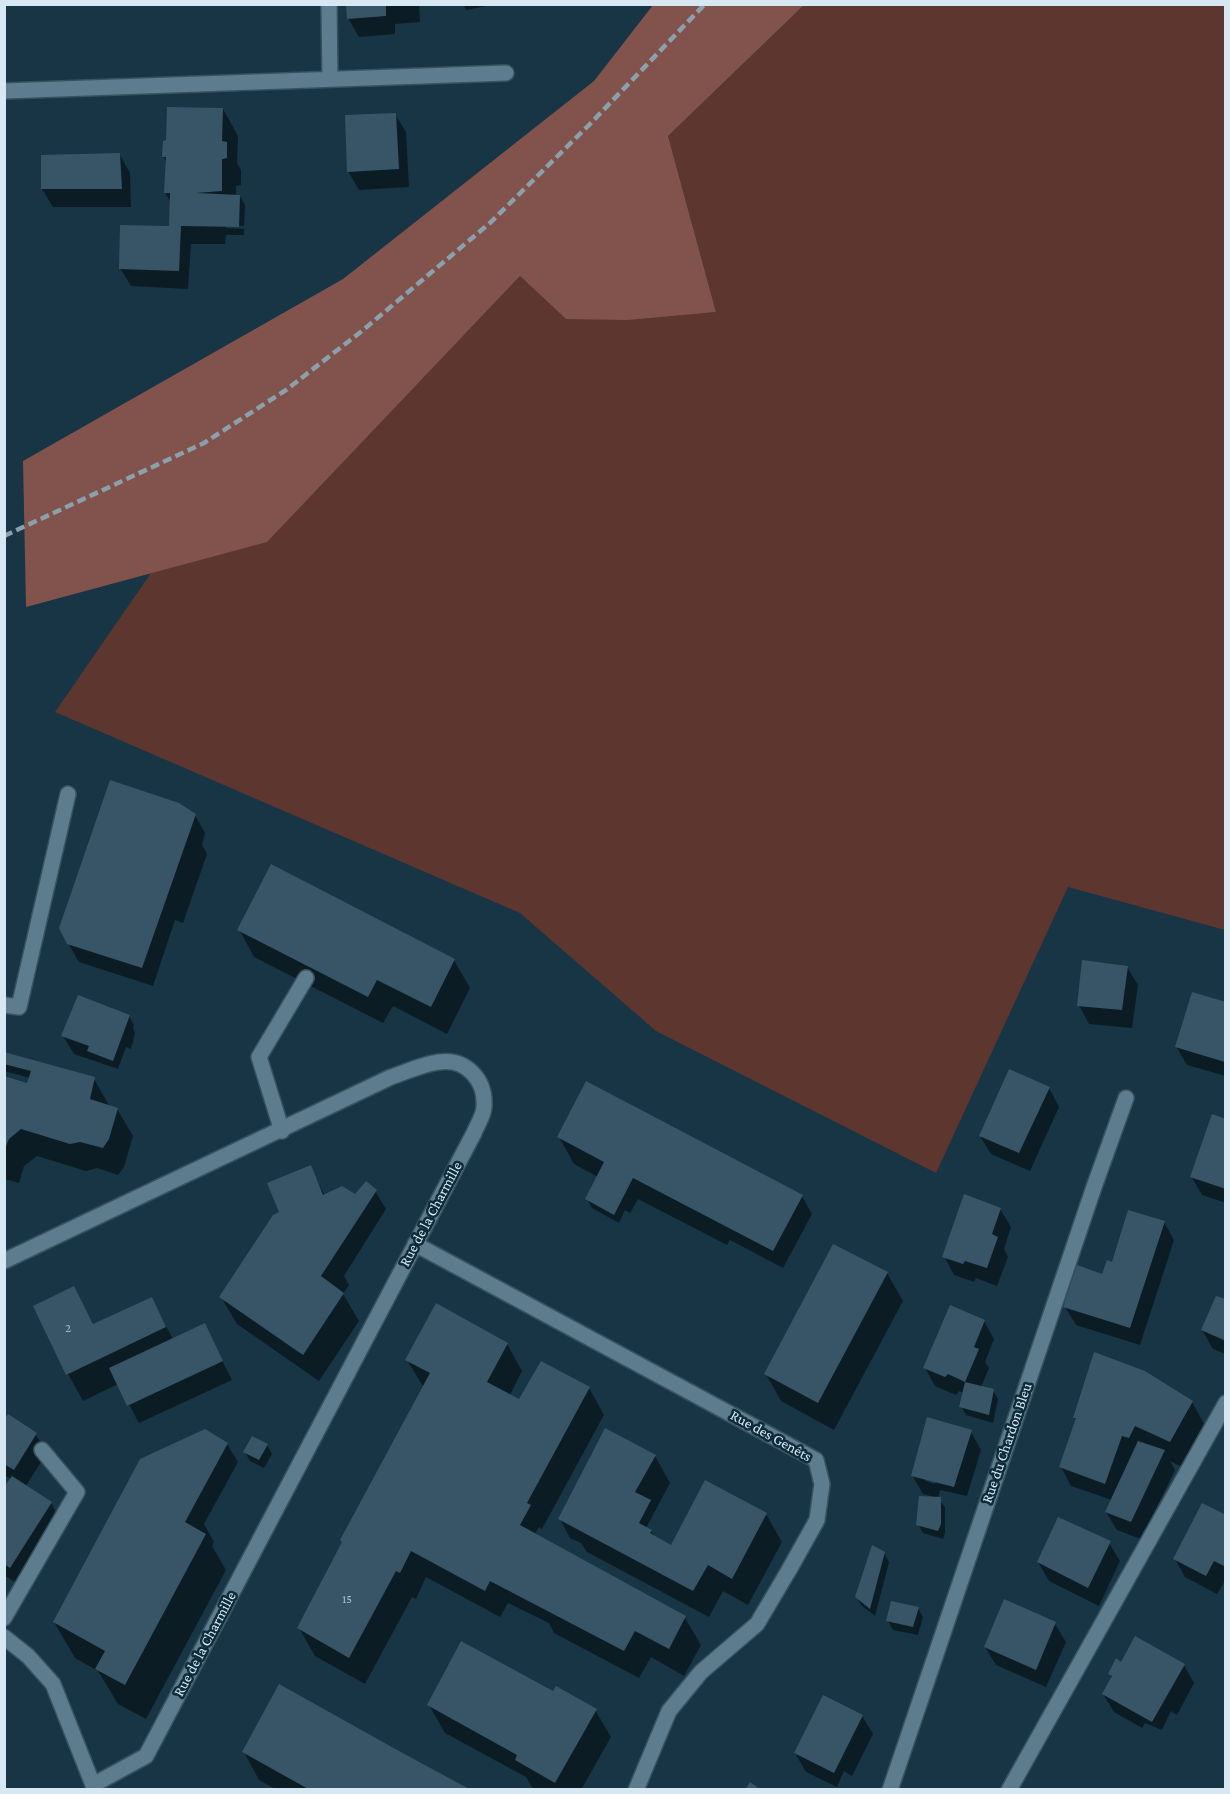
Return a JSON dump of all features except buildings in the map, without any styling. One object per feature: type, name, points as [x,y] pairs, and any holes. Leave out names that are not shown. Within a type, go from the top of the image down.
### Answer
[{"type":"street","points":[[329,4],[330,79]]},
{"type":"street","points":[[4,91],[506,73]]},
{"type":"street","points":[[4,1005],[19,1007],[68,794]]},
{"type":"street","points":[[282,1131],[259,1057],[306,978]]},
{"type":"street","name":"Rue de la Charmille","points":[[4,1261],[282,1131],[391,1077],[440,1062],[457,1063],[473,1070],[481,1087],[484,1108],[474,1133],[146,1756],[94,1787]]},
{"type":"street","name":"Rue du Chardon Bleu","points":[[890,1790],[1126,1098]]},
{"type":"street","name":"Rue des Genêts","points":[[415,1244],[816,1460],[822,1484],[817,1520],[757,1624],[701,1672],[669,1711],[636,1790]]},
{"type":"street","points":[[1009,1790],[1226,1403]]},
{"type":"street","points":[[4,1618],[77,1492],[42,1450]]},
{"type":"street","points":[[4,1637],[28,1656],[53,1684],[94,1787]]},
{"type":"shaded area","points":[[653,5],[804,5],[668,136],[716,312],[627,320],[566,319],[520,276],[267,542],[26,607],[23,461],[343,279],[594,81]]},
{"type":"shaded area","points":[[804,5],[1225,5],[1225,930],[1068,887],[936,1173],[656,1031],[520,913],[55,712],[151,573],[267,541],[520,276],[566,319],[716,312],[668,136]]},
{"type":"railway","points":[[4,536],[204,443],[286,390],[362,331],[491,222],[590,124],[705,4]]}]
